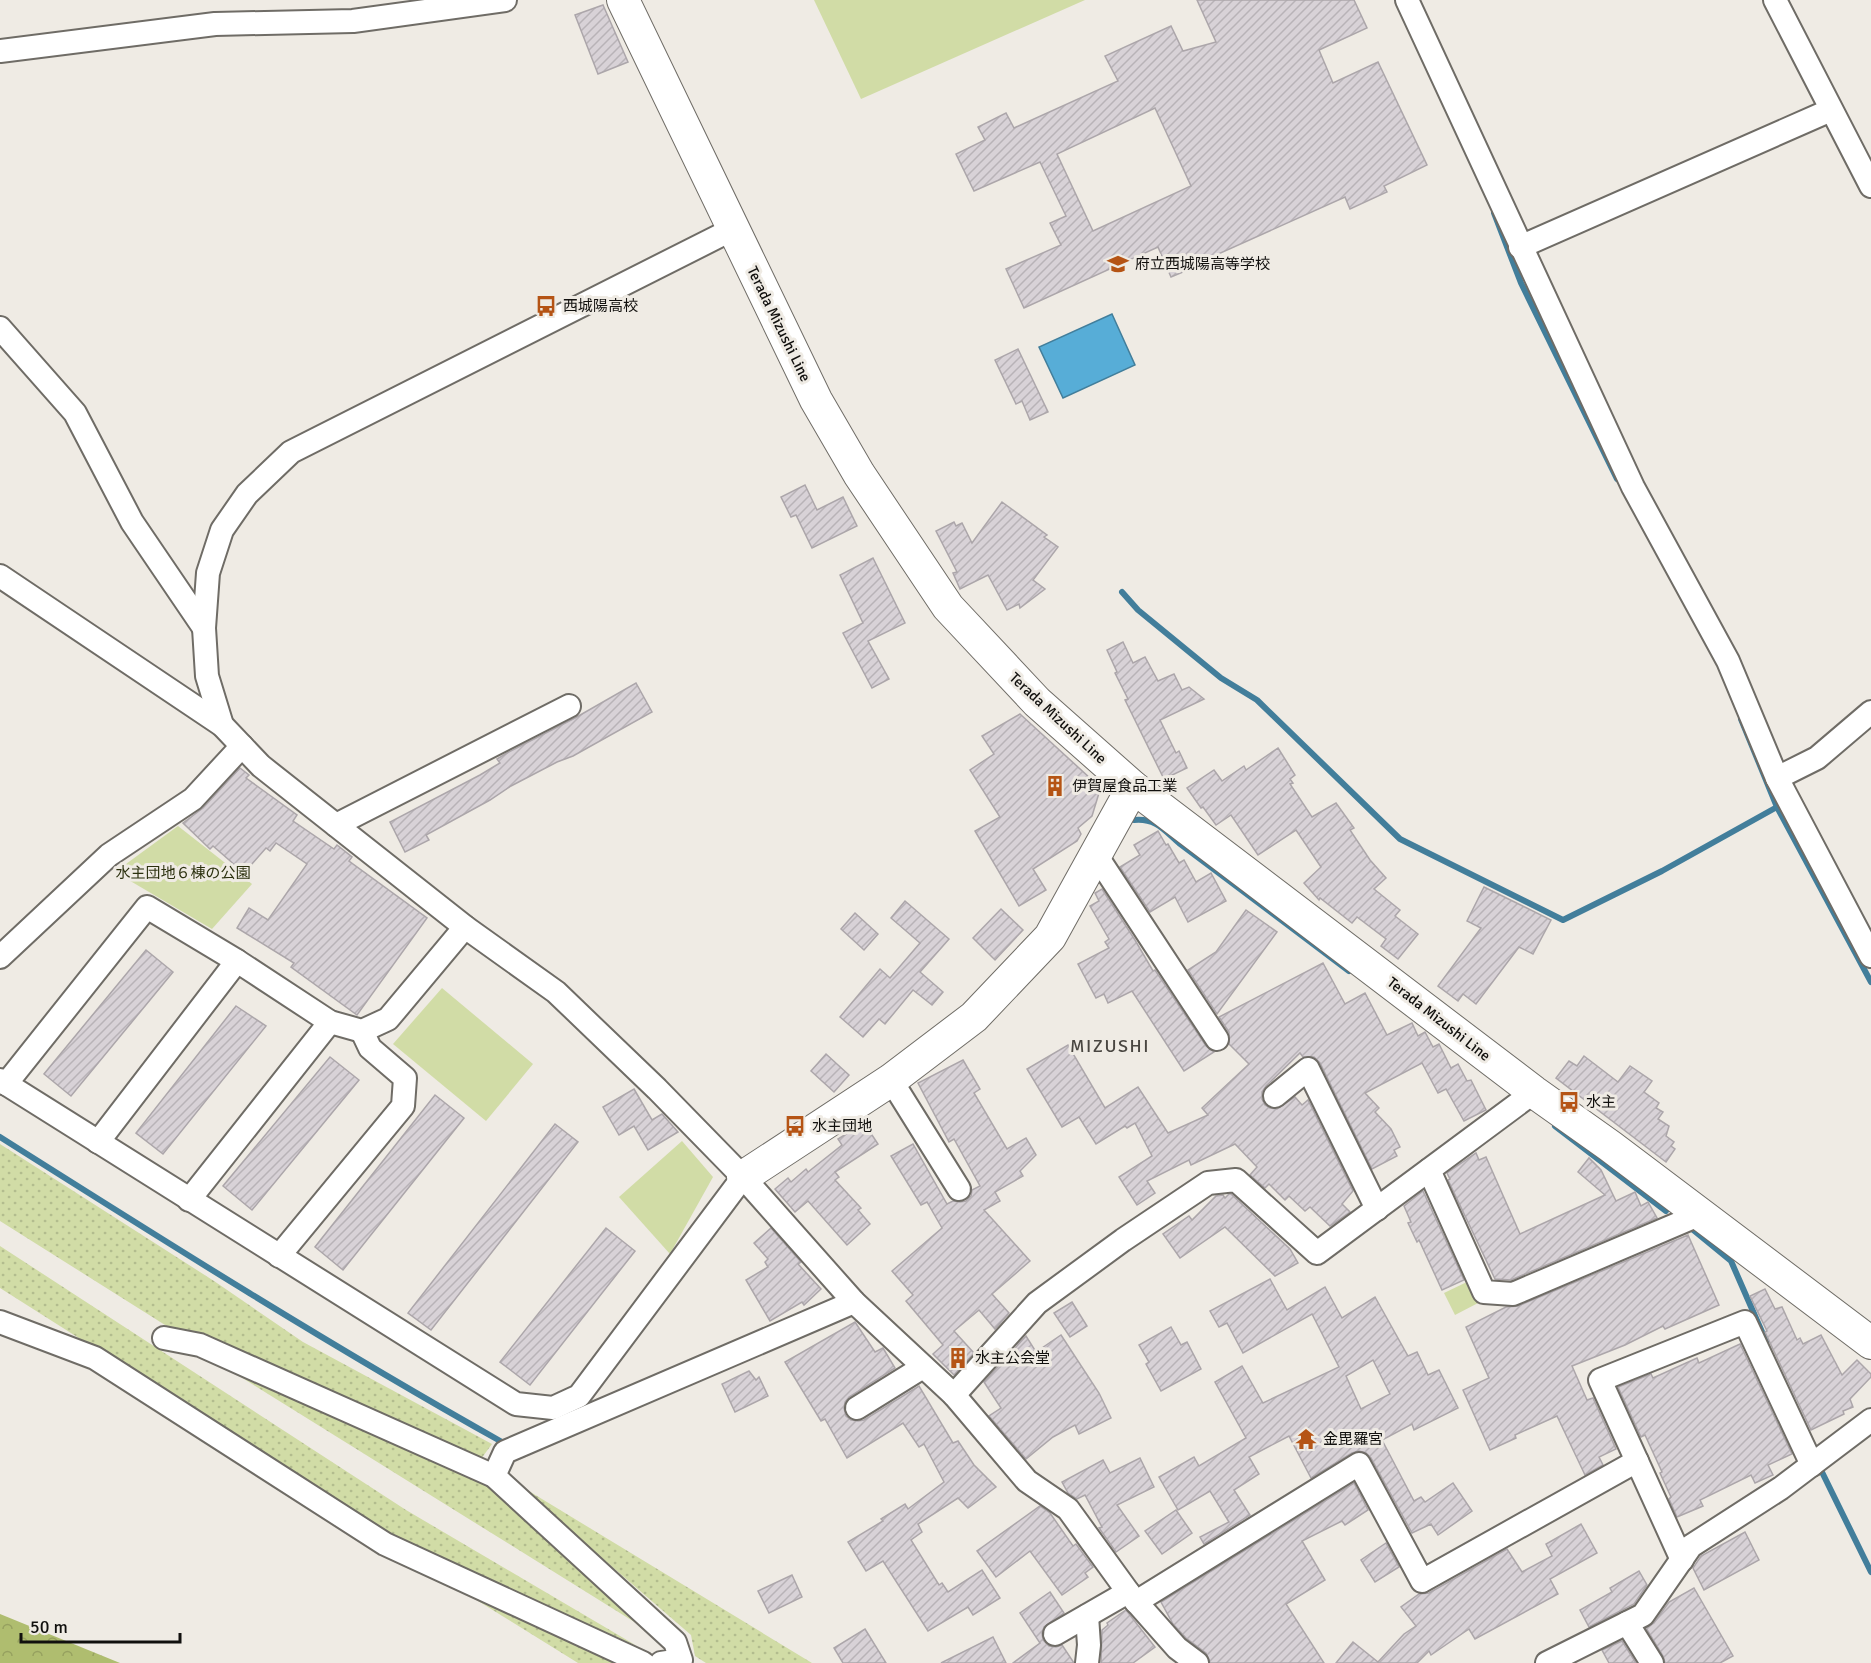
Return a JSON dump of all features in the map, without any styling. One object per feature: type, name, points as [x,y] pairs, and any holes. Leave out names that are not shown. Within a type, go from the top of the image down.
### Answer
[{"type":"main road","name":"Terada Mizushi Line","points":[[623,0],[816,400],[859,474],[948,607],[1037,702],[1133,787],[1533,1092],[1701,1214],[1871,1342]]},
{"type":"main road","points":[[743,1177],[891,1080],[974,1017],[1050,937],[1133,787]]},
{"type":"street","points":[[0,51],[215,24],[353,21],[505,0]]},
{"type":"street","points":[[1407,0],[1520,248],[1633,487],[1728,661],[1778,778],[1871,956]]},
{"type":"street","points":[[1775,0],[1871,186]]},
{"type":"street","points":[[1520,248],[1831,110]]},
{"type":"street","points":[[222,725],[207,676],[204,628],[208,573],[222,530],[247,494],[291,452],[733,228]]},
{"type":"street","points":[[0,328],[75,412],[132,522],[204,628]]},
{"type":"street","points":[[0,576],[222,725],[261,766],[465,927],[556,992],[657,1089],[743,1177],[854,1302],[954,1395],[1027,1481],[1068,1509],[1132,1597],[1177,1648],[1197,1663]]},
{"type":"street","points":[[336,825],[568,706]]},
{"type":"street","points":[[1778,778],[1817,758],[1871,712]]},
{"type":"street","points":[[0,957],[109,855],[193,799],[242,746]]},
{"type":"street","points":[[1096,855],[1217,1039]]},
{"type":"street","points":[[465,927],[388,1019],[362,1031],[330,1022],[237,961],[147,907],[3,1082],[516,1404],[553,1408],[579,1396],[743,1177]]},
{"type":"street","points":[[98,1142],[237,961]]},
{"type":"street","points":[[189,1200],[330,1022]]},
{"type":"street","points":[[279,1256],[403,1106],[405,1078],[370,1048],[362,1031]]},
{"type":"street","points":[[1275,1096],[1308,1069],[1377,1209]]},
{"type":"street","points":[[891,1080],[959,1189]]},
{"type":"street","points":[[954,1395],[1037,1303],[1123,1240],[1208,1183],[1236,1180],[1317,1253],[1533,1092]]},
{"type":"street","points":[[1429,1170],[1484,1292],[1513,1294],[1701,1214]]},
{"type":"street","points":[[494,1476],[505,1452],[854,1302]]},
{"type":"street","points":[[0,1322],[95,1358],[385,1544],[643,1663]]},
{"type":"street","points":[[1682,1560],[1600,1380],[1745,1322],[1812,1465]]},
{"type":"street","points":[[164,1338],[200,1345],[494,1476],[675,1642],[681,1660],[661,1663]]},
{"type":"street","points":[[857,1408],[923,1367]]},
{"type":"street","points":[[1547,1663],[1643,1616],[1691,1546],[1781,1488],[1871,1419]]},
{"type":"street","points":[[1055,1634],[1087,1616],[1132,1597],[1359,1464],[1422,1581],[1637,1461]]},
{"type":"street","points":[[1087,1616],[1089,1645],[1087,1663]]},
{"type":"street","points":[[1627,1623],[1652,1663]]},
{"type":"green space","points":[[814,0],[1085,0],[861,99]]},
{"type":"green space","name":"水主団地６棟の公園","points":[[178,826],[252,884],[212,929],[115,872]]},
{"type":"green space","points":[[442,988],[533,1064],[486,1121],[393,1044]]},
{"type":"green space","points":[[682,1141],[713,1177],[670,1254],[619,1197]]},
{"type":"green space","points":[[0,1144],[214,1281],[303,1342],[492,1444],[478,1463],[173,1330],[0,1221]]},
{"type":"green space","points":[[0,1246],[406,1510],[637,1646],[394,1538],[0,1288]]},
{"type":"green space","points":[[1469,1281],[1480,1302],[1455,1315],[1444,1293]]},
{"type":"green space","points":[[236,1374],[492,1484],[660,1638]]},
{"type":"green space","points":[[514,1482],[812,1663],[706,1663],[695,1656],[691,1635]]},
{"type":"green space","points":[[407,1557],[635,1663],[578,1663]]},
{"type":"green space","points":[[0,1614],[120,1663],[0,1663]]},
{"type":"water","points":[[1112,314],[1135,365],[1063,398],[1039,347]]},
{"type":"building","points":[[1197,0],[1354,0],[1367,28],[1319,50],[1333,83],[1378,62],[1427,165],[1384,186],[1387,192],[1350,209],[1345,197],[1171,277],[1158,247],[1024,308],[1006,269],[1061,245],[1050,223],[1066,216],[1040,162],[974,191],[956,154],[985,140],[978,127],[1006,113],[1014,128],[1118,81],[1105,56],[1171,26],[1183,51],[1216,42]],"holes":[[[1155,108],[1191,186],[1093,231],[1057,154]]]},
{"type":"building","points":[[603,5],[628,62],[598,74],[575,15]]},
{"type":"building","points":[[1018,349],[1048,412],[1030,420],[1022,401],[1016,404],[995,360]]},
{"type":"building","points":[[805,485],[817,510],[843,497],[857,526],[812,548],[796,515],[791,517],[781,497]]},
{"type":"building","points":[[1002,502],[1047,535],[1044,537],[1058,547],[1033,580],[1045,589],[1020,608],[1019,604],[1007,610],[988,575],[960,589],[953,573],[957,572],[936,531],[954,522],[956,526],[962,523],[972,543]]},
{"type":"building","points":[[873,558],[905,623],[868,641],[889,679],[872,688],[843,633],[863,623],[840,575]]},
{"type":"building","points":[[1123,642],[1133,663],[1145,657],[1158,681],[1174,674],[1182,690],[1189,687],[1204,699],[1160,720],[1176,753],[1179,751],[1187,768],[1164,779],[1125,700],[1128,699],[1107,650]]},
{"type":"building","points":[[636,683],[652,712],[573,756],[511,786],[426,835],[429,840],[405,852],[390,822],[480,775],[500,763],[497,759],[507,753]]},
{"type":"building","points":[[1020,714],[1091,779],[1099,793],[1092,816],[1078,828],[1081,834],[1077,841],[1033,869],[1046,890],[1019,906],[975,831],[1000,817],[970,770],[994,754],[982,736]]},
{"type":"building","points":[[1278,748],[1295,775],[1290,779],[1293,783],[1290,784],[1312,817],[1336,803],[1354,828],[1350,830],[1370,860],[1386,878],[1374,889],[1400,910],[1395,916],[1418,934],[1398,959],[1381,946],[1386,939],[1357,917],[1352,923],[1320,898],[1319,900],[1304,883],[1321,867],[1296,830],[1258,855],[1231,815],[1216,825],[1187,788],[1214,770],[1222,781],[1244,766],[1246,770]]},
{"type":"building","points":[[240,768],[249,775],[246,778],[297,815],[293,821],[334,849],[337,845],[352,857],[349,861],[427,918],[357,1015],[291,967],[294,963],[237,928],[249,908],[268,920],[307,864],[276,843],[270,851],[266,848],[244,873],[213,846],[210,849],[183,823],[203,808]]},
{"type":"building","points":[[1158,831],[1179,863],[1184,860],[1196,882],[1211,873],[1226,901],[1188,922],[1175,897],[1150,912],[1120,867],[1140,855],[1134,845]]},
{"type":"building","points":[[1484,887],[1551,920],[1533,954],[1519,947],[1476,1004],[1463,994],[1458,1001],[1438,986],[1481,928],[1467,921]]},
{"type":"building","points":[[1102,889],[1153,971],[1155,970],[1206,1046],[1214,1052],[1184,1071],[1132,991],[1108,1003],[1104,994],[1096,998],[1078,964],[1109,948],[1105,942],[1109,939],[1090,906],[1099,901],[1095,893]]},
{"type":"building","points":[[905,901],[949,939],[920,972],[943,992],[932,1005],[913,990],[885,1024],[879,1019],[863,1037],[840,1017],[880,969],[890,978],[920,943],[891,918]]},
{"type":"building","points":[[1001,909],[1023,930],[995,960],[973,938]]},
{"type":"building","points":[[1246,910],[1277,932],[1217,1014],[1188,970],[1216,952]]},
{"type":"building","points":[[855,913],[878,934],[864,950],[841,929]]},
{"type":"building","points":[[146,950],[173,972],[71,1096],[44,1074]]},
{"type":"building","points":[[1323,963],[1345,1004],[1365,993],[1387,1035],[1412,1023],[1418,1036],[1425,1032],[1433,1047],[1439,1044],[1451,1068],[1458,1064],[1467,1081],[1471,1080],[1486,1110],[1464,1121],[1446,1089],[1438,1093],[1422,1063],[1365,1093],[1379,1108],[1375,1112],[1391,1129],[1400,1147],[1394,1150],[1397,1156],[1372,1169],[1320,1063],[1314,1057],[1303,1057],[1300,1053],[1266,1086],[1262,1092],[1262,1099],[1265,1105],[1277,1109],[1295,1097],[1302,1105],[1308,1100],[1353,1191],[1342,1204],[1350,1212],[1330,1226],[1310,1207],[1305,1211],[1289,1196],[1285,1200],[1269,1184],[1265,1188],[1250,1175],[1257,1167],[1235,1144],[1191,1165],[1189,1160],[1147,1181],[1155,1193],[1137,1205],[1119,1177],[1152,1156],[1135,1123],[1127,1128],[1125,1126],[1096,1144],[1079,1117],[1062,1127],[1027,1069],[1068,1045],[1105,1108],[1138,1087],[1168,1133],[1208,1115],[1202,1108],[1249,1064],[1229,1044],[1229,1032],[1219,1017]]},
{"type":"building","points":[[236,1006],[266,1026],[163,1154],[136,1133]]},
{"type":"building","points":[[826,1054],[849,1075],[834,1092],[811,1071]]},
{"type":"building","points":[[1584,1056],[1618,1082],[1630,1066],[1652,1081],[1644,1092],[1659,1103],[1656,1108],[1663,1112],[1658,1119],[1669,1126],[1666,1136],[1674,1142],[1671,1146],[1675,1149],[1666,1162],[1556,1078],[1569,1061],[1577,1066]]},
{"type":"building","points":[[330,1057],[359,1080],[252,1210],[223,1186]]},
{"type":"building","points":[[963,1060],[980,1089],[974,1093],[1007,1149],[1026,1138],[1036,1155],[1020,1171],[1023,1176],[995,1192],[1000,1201],[984,1210],[1030,1261],[992,1294],[1009,1313],[995,1329],[979,1310],[954,1331],[974,1353],[954,1375],[933,1354],[943,1345],[906,1301],[913,1295],[892,1271],[942,1228],[927,1202],[921,1205],[891,1156],[913,1144],[947,1204],[953,1201],[966,1201],[971,1196],[972,1190],[980,1186],[954,1139],[949,1142],[918,1083]]},
{"type":"building","points":[[634,1089],[652,1120],[662,1114],[678,1132],[648,1150],[634,1126],[619,1135],[603,1107]]},
{"type":"building","points":[[435,1095],[464,1118],[343,1270],[315,1247]]},
{"type":"building","points":[[864,1123],[878,1144],[835,1172],[839,1177],[835,1180],[861,1208],[858,1210],[870,1224],[847,1245],[808,1201],[795,1212],[775,1189],[788,1178],[791,1182],[806,1169],[808,1172],[842,1145],[838,1139]]},
{"type":"building","points":[[555,1124],[578,1142],[431,1330],[408,1313]]},
{"type":"building","points":[[1476,1153],[1479,1160],[1486,1157],[1520,1234],[1605,1195],[1578,1172],[1589,1158],[1601,1170],[1616,1201],[1635,1192],[1641,1206],[1648,1202],[1657,1218],[1511,1280],[1495,1279],[1448,1180],[1450,1179],[1447,1173]]},
{"type":"building","points":[[1423,1191],[1464,1280],[1442,1290],[1419,1240],[1417,1242],[1408,1223],[1411,1222],[1404,1206]]},
{"type":"building","points":[[1229,1194],[1290,1249],[1298,1263],[1275,1276],[1225,1227],[1180,1258],[1163,1234],[1189,1216],[1192,1220],[1216,1196],[1223,1195],[1225,1198]]},
{"type":"building","points":[[606,1228],[635,1251],[530,1385],[500,1362]]},
{"type":"building","points":[[771,1228],[801,1262],[798,1264],[821,1289],[804,1305],[802,1302],[770,1321],[746,1280],[768,1267],[765,1262],[768,1259],[754,1243]]},
{"type":"building","points":[[1688,1235],[1719,1305],[1665,1329],[1663,1326],[1625,1345],[1572,1366],[1587,1400],[1593,1398],[1616,1449],[1599,1457],[1603,1465],[1585,1475],[1557,1416],[1515,1435],[1516,1438],[1490,1450],[1463,1390],[1489,1378],[1466,1327],[1506,1307],[1518,1306]]},
{"type":"building","points":[[1270,1279],[1287,1310],[1325,1287],[1342,1318],[1375,1297],[1408,1356],[1417,1352],[1428,1375],[1439,1370],[1458,1408],[1414,1430],[1412,1424],[1382,1440],[1414,1501],[1421,1497],[1425,1502],[1453,1483],[1472,1511],[1438,1535],[1431,1524],[1412,1533],[1371,1458],[1366,1453],[1359,1451],[1352,1453],[1311,1478],[1289,1436],[1249,1457],[1259,1474],[1234,1490],[1250,1515],[1204,1544],[1200,1537],[1229,1522],[1210,1491],[1178,1510],[1159,1477],[1194,1457],[1199,1466],[1246,1438],[1215,1382],[1242,1366],[1263,1403],[1339,1367],[1312,1314],[1243,1353],[1227,1323],[1219,1327],[1210,1311]],"holes":[[[1373,1360],[1390,1394],[1361,1409],[1346,1376]]]},
{"type":"building","points":[[1765,1289],[1775,1309],[1782,1307],[1797,1340],[1800,1338],[1803,1344],[1821,1335],[1842,1375],[1857,1360],[1871,1374],[1871,1377],[1850,1399],[1853,1407],[1843,1411],[1844,1414],[1811,1430],[1750,1296]]},
{"type":"building","points":[[1072,1302],[1087,1326],[1070,1337],[1054,1313]]},
{"type":"building","points":[[855,1322],[875,1352],[883,1348],[895,1368],[849,1397],[844,1408],[846,1416],[851,1420],[864,1420],[919,1386],[953,1443],[958,1441],[974,1465],[996,1487],[968,1508],[958,1498],[918,1524],[922,1532],[911,1540],[939,1585],[942,1583],[948,1592],[982,1570],[1000,1598],[973,1615],[968,1607],[928,1631],[883,1561],[866,1571],[848,1542],[883,1521],[881,1519],[905,1504],[908,1509],[944,1482],[924,1444],[919,1447],[903,1423],[847,1458],[825,1419],[821,1421],[785,1362]]},
{"type":"building","points":[[1171,1327],[1181,1345],[1187,1342],[1201,1369],[1161,1391],[1146,1364],[1149,1362],[1139,1345]]},
{"type":"building","points":[[1061,1335],[1099,1393],[1111,1418],[1079,1434],[1075,1425],[1053,1437],[1026,1459],[989,1416],[1001,1408],[984,1382],[1026,1336],[1036,1352]]},
{"type":"building","points":[[1740,1344],[1792,1454],[1768,1465],[1773,1475],[1755,1483],[1751,1475],[1700,1500],[1703,1506],[1677,1517],[1660,1473],[1662,1472],[1645,1435],[1641,1437],[1618,1387],[1651,1374],[1653,1378],[1697,1358],[1699,1363]]},
{"type":"building","points":[[749,1371],[756,1380],[759,1377],[768,1396],[735,1412],[722,1384]]},
{"type":"building","points":[[1140,1458],[1154,1487],[1117,1505],[1139,1536],[1116,1552],[1099,1528],[1102,1527],[1085,1495],[1077,1499],[1068,1493],[1062,1482],[1103,1460],[1110,1473]]},
{"type":"building","points":[[1354,1483],[1368,1510],[1345,1525],[1342,1521],[1302,1541],[1325,1580],[1286,1604],[1324,1663],[1210,1663],[1206,1653],[1186,1638],[1173,1624],[1161,1602]]},
{"type":"building","points":[[1040,1506],[1050,1513],[1073,1546],[1076,1544],[1093,1567],[1085,1573],[1088,1577],[1062,1595],[1030,1551],[996,1577],[977,1551]]},
{"type":"building","points":[[1176,1510],[1192,1533],[1162,1554],[1145,1531]]},
{"type":"building","points":[[1581,1524],[1597,1553],[1550,1579],[1558,1594],[1475,1639],[1469,1629],[1431,1655],[1429,1651],[1417,1663],[1336,1663],[1353,1642],[1378,1662],[1404,1634],[1416,1626],[1401,1607],[1419,1594],[1429,1593],[1507,1549],[1522,1572],[1552,1556],[1546,1544]]},
{"type":"building","points":[[1745,1532],[1759,1560],[1704,1590],[1693,1568],[1701,1556]]},
{"type":"building","points":[[1386,1543],[1399,1567],[1375,1582],[1361,1560]]},
{"type":"building","points":[[1639,1571],[1647,1585],[1634,1604],[1589,1627],[1580,1610],[1612,1592],[1610,1588]]},
{"type":"building","points":[[792,1575],[802,1597],[769,1613],[758,1591]]},
{"type":"building","points":[[1694,1588],[1733,1656],[1720,1663],[1665,1663],[1646,1628],[1654,1623],[1669,1602]]},
{"type":"building","points":[[1050,1592],[1064,1613],[1044,1627],[1043,1640],[1049,1646],[1062,1645],[1074,1663],[1013,1663],[1040,1643],[1020,1613]]},
{"type":"building","points":[[1126,1610],[1155,1647],[1133,1663],[1101,1663],[1102,1630],[1108,1625],[1107,1623]]},
{"type":"building","points":[[865,1629],[886,1663],[843,1663],[834,1648]]},
{"type":"building","points":[[993,1637],[1006,1663],[941,1663]]},
{"type":"building","points":[[1622,1641],[1636,1663],[1609,1663],[1602,1650]]},
{"type":"waterway","points":[[1494,213],[1521,283],[1617,479]]},
{"type":"waterway","points":[[1122,592],[1138,610],[1221,678],[1257,700],[1400,839],[1563,920],[1662,871],[1777,807]]},
{"type":"waterway","points":[[1741,719],[1777,807],[1871,982]]},
{"type":"waterway","points":[[1134,820],[1148,821],[1159,826],[1349,971]]},
{"type":"waterway","points":[[1555,1126],[1666,1211]]},
{"type":"waterway","points":[[0,1137],[312,1331],[502,1442]]},
{"type":"waterway","points":[[1692,1229],[1731,1261],[1766,1341]]},
{"type":"waterway","points":[[1820,1468],[1871,1572]]},
{"type":"place","name":"府立西城陽高等学校","points":[[1118,264]]},
{"type":"place","name":"西城陽高校","points":[[546,306]]},
{"type":"place","name":"伊賀屋食品工業","points":[[1055,786]]},
{"type":"place","name":"水主","points":[[1569,1102]]},
{"type":"place","name":"水主団地","points":[[795,1126]]},
{"type":"place","name":"水主公会堂","points":[[958,1358]]},
{"type":"place","name":"金毘羅宮","points":[[1306,1439]]},
{"type":"district","name":"MIZUSHI","points":[[1110,1046]]}]
